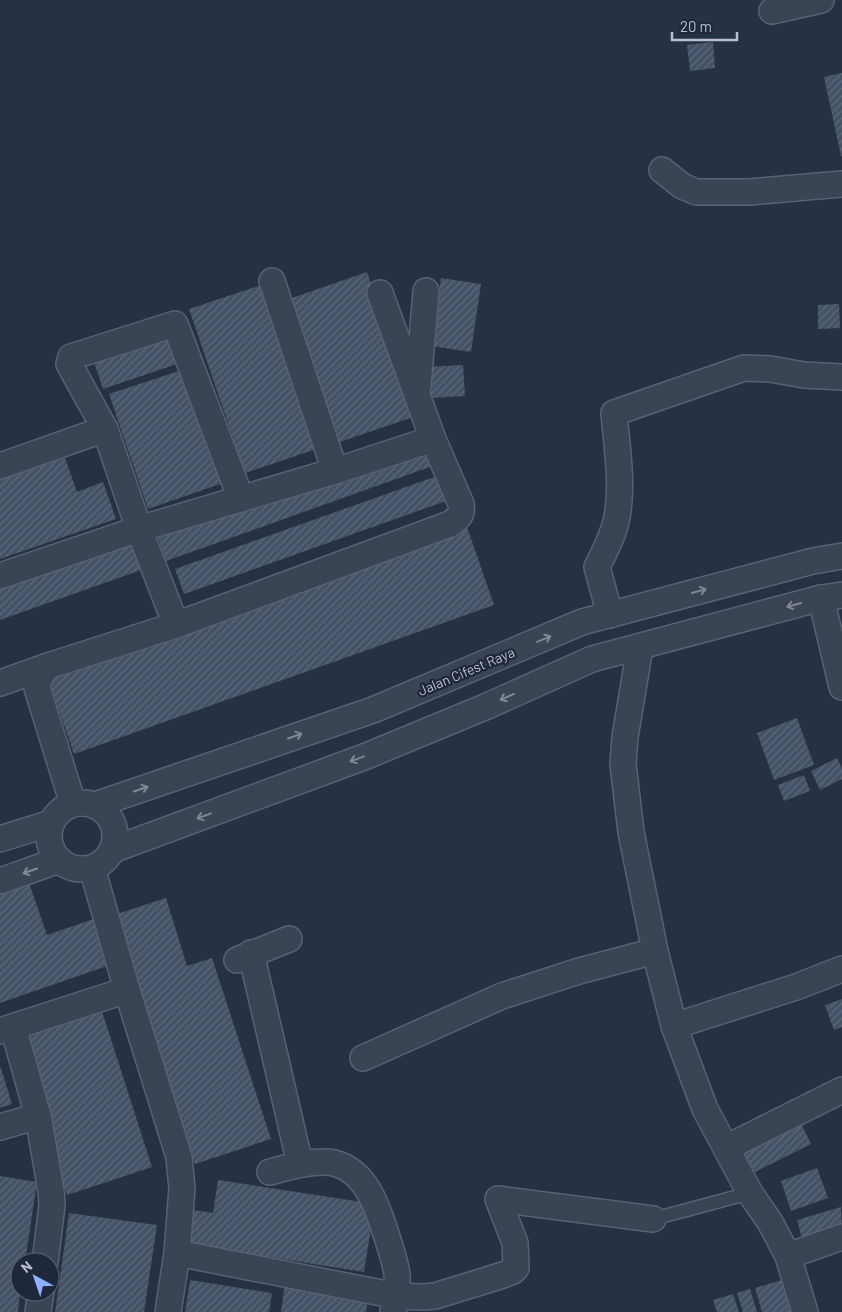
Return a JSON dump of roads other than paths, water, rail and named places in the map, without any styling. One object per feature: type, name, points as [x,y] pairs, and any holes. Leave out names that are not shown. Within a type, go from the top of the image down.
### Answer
[{"type":"street","points":[[772,12],[808,2]]},
{"type":"street","points":[[662,170],[682,186],[696,192],[749,192],[842,184]]},
{"type":"street","points":[[272,281],[335,470]]},
{"type":"street","points":[[418,393],[426,291]]},
{"type":"street","points":[[0,683],[176,626],[450,524],[460,516],[461,504],[433,438],[380,293]]},
{"type":"street","points":[[176,626],[139,529],[105,429],[69,364],[71,357],[175,324],[241,499]]},
{"type":"street","points":[[610,615],[597,567],[617,518],[620,480],[614,414],[744,368],[842,377]]},
{"type":"street","points":[[0,466],[105,429]]},
{"type":"street","points":[[0,576],[139,529],[335,470],[433,438]]},
{"type":"street","name":"Jalan Cifest Raya","points":[[84,804],[373,710],[582,622],[813,561],[842,556]]},
{"type":"street","points":[[112,850],[364,757],[592,660],[831,596],[842,687]]},
{"type":"street","points":[[582,622],[592,660]]},
{"type":"street","points":[[640,647],[625,737],[623,764],[631,832],[654,951],[674,1026],[705,1109],[750,1192],[770,1222],[788,1256],[805,1312]]},
{"type":"street","points":[[48,666],[40,677],[37,688],[84,804]]},
{"type":"street","points":[[84,804],[109,816],[115,832],[112,850],[104,861],[92,868],[75,868],[59,860],[49,843],[51,823],[59,811],[84,804]]},
{"type":"street","points":[[0,839],[51,823]]},
{"type":"street","points":[[0,881],[59,860]]},
{"type":"street","points":[[92,868],[127,990],[179,1157],[182,1188],[177,1253],[168,1312]]},
{"type":"street","points":[[289,938],[243,957],[300,1164]]},
{"type":"street","points":[[362,1058],[502,996],[579,971],[654,951]]},
{"type":"street","points":[[674,1026],[796,987],[842,970]]},
{"type":"street","points":[[46,1252],[52,1205],[38,1116],[6,1029],[127,990]]},
{"type":"street","points":[[726,1148],[842,1090]]},
{"type":"street","points":[[0,1127],[38,1116]]},
{"type":"street","points":[[270,1172],[300,1164],[333,1162],[348,1168],[356,1175],[375,1201],[390,1247],[397,1274],[395,1304]]},
{"type":"street","points":[[177,1253],[395,1304],[435,1296],[502,1275],[514,1269],[517,1257],[515,1243],[498,1199],[653,1219]]},
{"type":"street","points":[[788,1256],[842,1236]]},
{"type":"lane","points":[[653,1219],[750,1192]]}]
